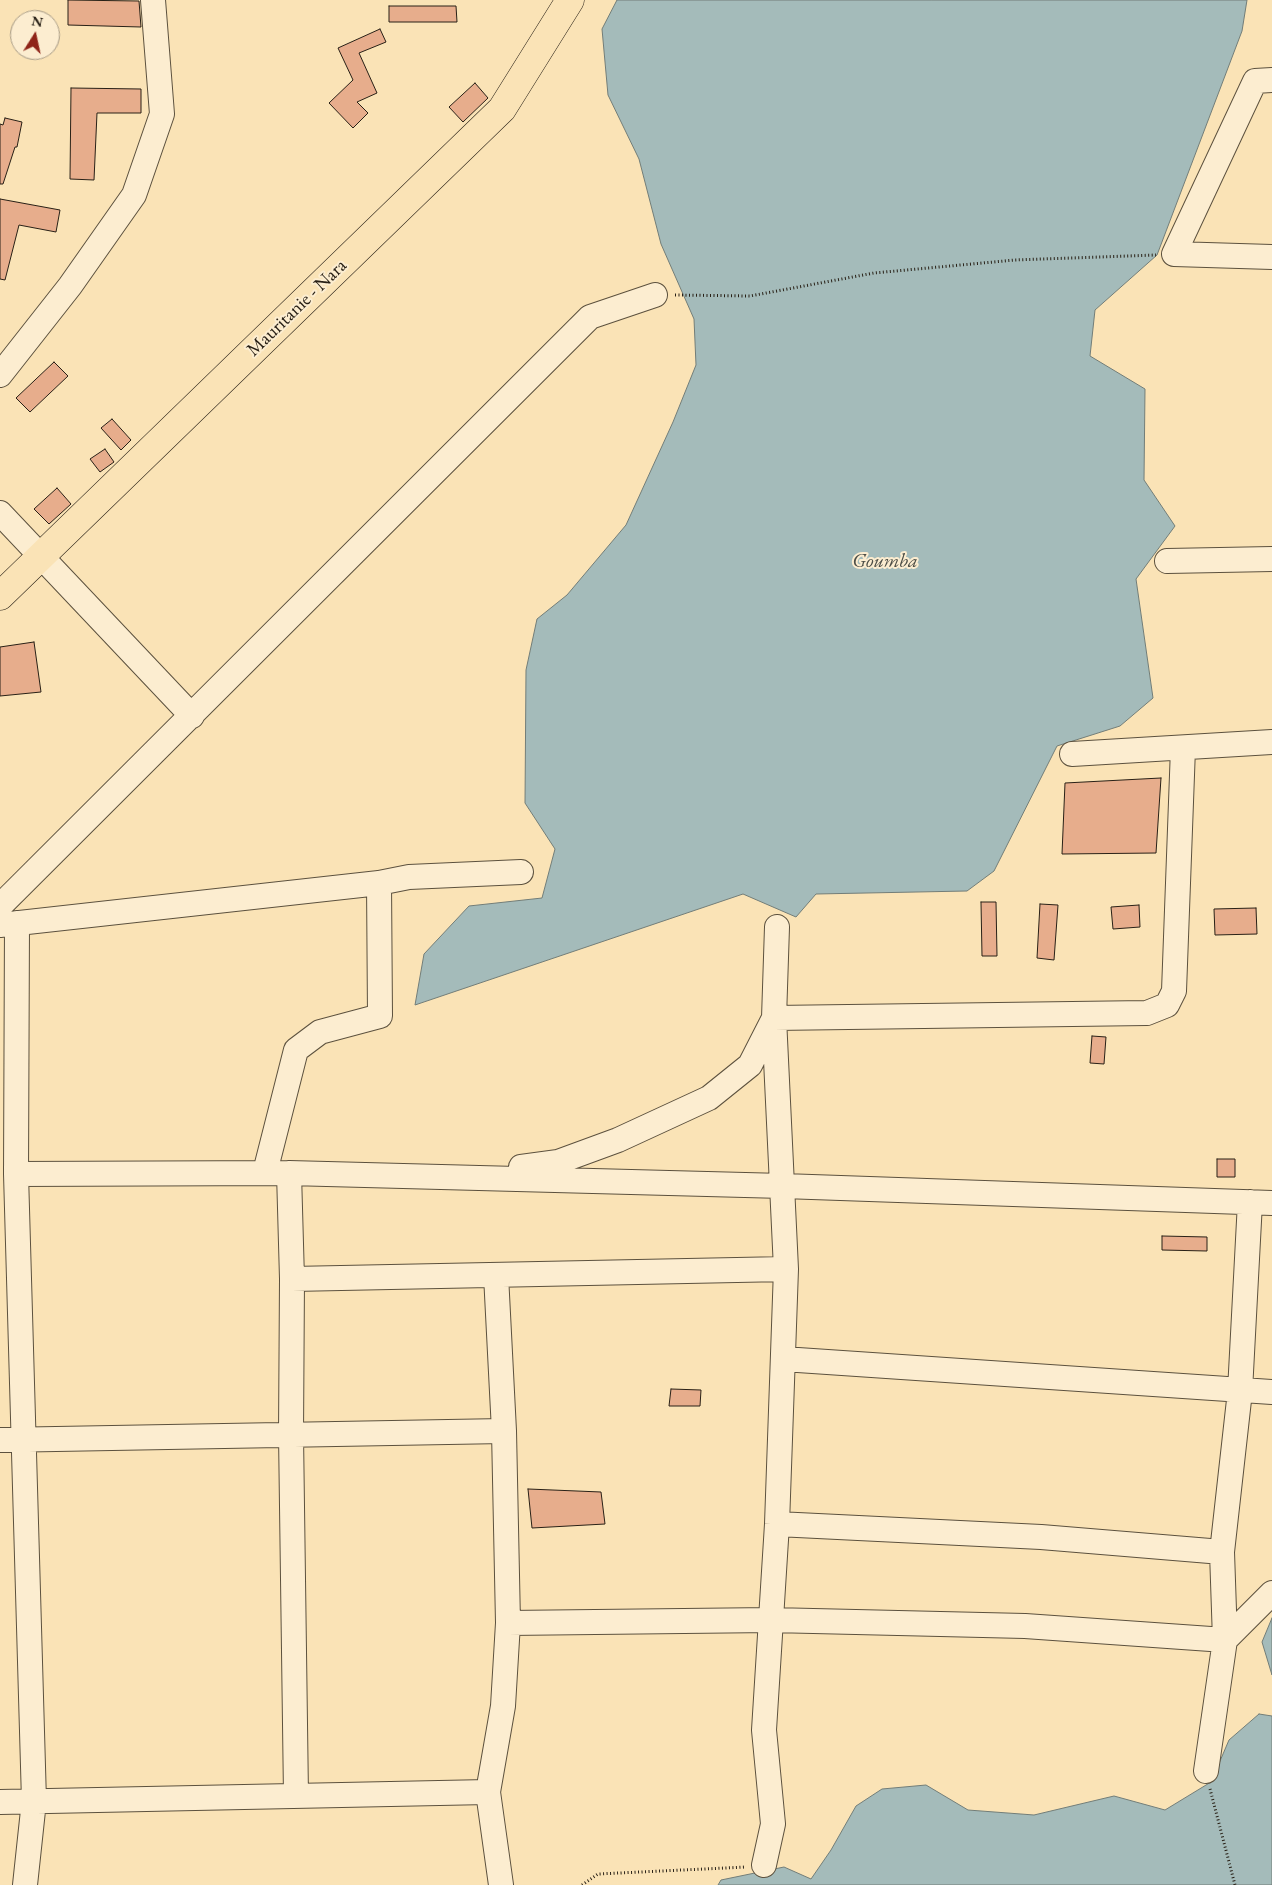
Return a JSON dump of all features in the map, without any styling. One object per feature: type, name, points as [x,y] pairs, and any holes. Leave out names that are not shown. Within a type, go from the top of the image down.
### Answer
[{"type":"main road","name":"Mauritanie - Nara","points":[[0,596],[502,109],[570,0]]},
{"type":"street","points":[[0,375],[70,286],[134,195],[162,114],[153,0]]},
{"type":"street","points":[[1272,80],[1256,80],[1174,254],[1272,257]]},
{"type":"street","points":[[0,906],[590,317],[655,294]]},
{"type":"street","points":[[0,513],[192,716]]},
{"type":"street","points":[[1167,561],[1272,559]]},
{"type":"street","points":[[1072,754],[1272,742]]},
{"type":"street","points":[[774,1018],[1147,1013],[1167,1005],[1174,991],[1183,748]]},
{"type":"street","points":[[25,1885],[34,1802],[24,1439],[10,1161],[9,924],[379,883],[410,877],[521,872]]},
{"type":"street","points":[[265,1172],[296,1050],[320,1032],[380,1016],[379,883]]},
{"type":"street","points":[[764,1865],[773,1824],[764,1730],[777,1524],[786,1269],[774,1018],[777,927]]},
{"type":"street","points":[[454,1177],[558,1162],[618,1140],[709,1098],[750,1065],[774,1018]]},
{"type":"street","points":[[10,1161],[265,1172],[783,1186],[1261,1202],[1222,1552],[1225,1640],[1206,1771]]},
{"type":"street","points":[[289,1172],[292,1279],[291,1434],[296,1796]]},
{"type":"street","points":[[292,1279],[786,1269]]},
{"type":"street","points":[[496,1275],[504,1431],[508,1623],[503,1706],[488,1792],[501,1885]]},
{"type":"street","points":[[783,1360],[1272,1392]]},
{"type":"street","points":[[0,1440],[504,1431]]},
{"type":"street","points":[[777,1524],[1041,1537],[1222,1552]]},
{"type":"street","points":[[508,1623],[771,1620],[1025,1626],[1225,1640],[1272,1593]]},
{"type":"street","points":[[0,1802],[488,1792]]},
{"type":"path","points":[[655,294],[750,296],[874,273],[1015,260],[1174,254]]},
{"type":"path","points":[[1206,1771],[1235,1885]]},
{"type":"path","points":[[582,1885],[598,1874],[714,1870],[764,1865]]},
{"type":"water","name":"Goumba","points":[[617,0],[1247,0],[1242,31],[1157,255],[1095,310],[1090,356],[1145,389],[1144,480],[1175,526],[1136,579],[1153,698],[1120,726],[1057,746],[994,871],[967,891],[816,894],[796,917],[743,894],[415,1005],[424,954],[469,906],[542,898],[555,849],[525,803],[526,670],[537,619],[567,595],[626,525],[673,422],[696,365],[694,319],[661,244],[639,159],[608,95],[602,29]]},
{"type":"water","points":[[1272,1618],[1272,1675],[1262,1642]]},
{"type":"water","points":[[1259,1714],[1272,1716],[1272,1885],[718,1885],[721,1880],[784,1867],[811,1879],[831,1850],[856,1806],[882,1789],[926,1785],[968,1810],[1034,1815],[1114,1796],[1165,1810],[1211,1782],[1229,1740]]},
{"type":"building","points":[[68,0],[139,1],[141,27],[68,25]]},
{"type":"building","points":[[389,6],[456,6],[457,22],[389,22]]},
{"type":"building","points":[[380,29],[386,42],[359,53],[377,93],[357,102],[368,113],[353,128],[329,103],[353,80],[338,48]]},
{"type":"building","points":[[475,83],[488,98],[463,122],[449,107]]},
{"type":"building","points":[[71,88],[141,89],[141,113],[97,113],[94,180],[70,179]]},
{"type":"building","points":[[5,118],[22,122],[17,147],[15,147],[3,184],[0,184],[0,124],[3,125]]},
{"type":"building","points":[[0,199],[60,210],[56,232],[19,225],[5,280],[0,279]]},
{"type":"building","points":[[54,362],[68,376],[30,412],[16,398]]},
{"type":"building","points":[[112,419],[131,440],[121,450],[101,428]]},
{"type":"building","points":[[105,449],[114,462],[100,472],[90,459]]},
{"type":"building","points":[[57,488],[71,504],[49,524],[34,509]]},
{"type":"building","points":[[34,642],[41,692],[0,696],[0,647]]},
{"type":"building","points":[[1161,778],[1156,853],[1062,854],[1065,783]]},
{"type":"building","points":[[981,902],[996,902],[997,956],[982,956]]},
{"type":"building","points":[[1040,904],[1058,905],[1054,960],[1037,958]]},
{"type":"building","points":[[1139,905],[1140,927],[1113,929],[1111,907]]},
{"type":"building","points":[[1256,908],[1257,934],[1215,935],[1214,909]]},
{"type":"building","points":[[1092,1036],[1106,1037],[1104,1064],[1090,1063]]},
{"type":"building","points":[[1217,1159],[1235,1159],[1235,1177],[1217,1177]]},
{"type":"building","points":[[1162,1236],[1207,1237],[1207,1251],[1162,1250]]},
{"type":"building","points":[[671,1389],[701,1390],[700,1406],[669,1406]]},
{"type":"building","points":[[528,1489],[601,1492],[605,1524],[532,1528]]}]
